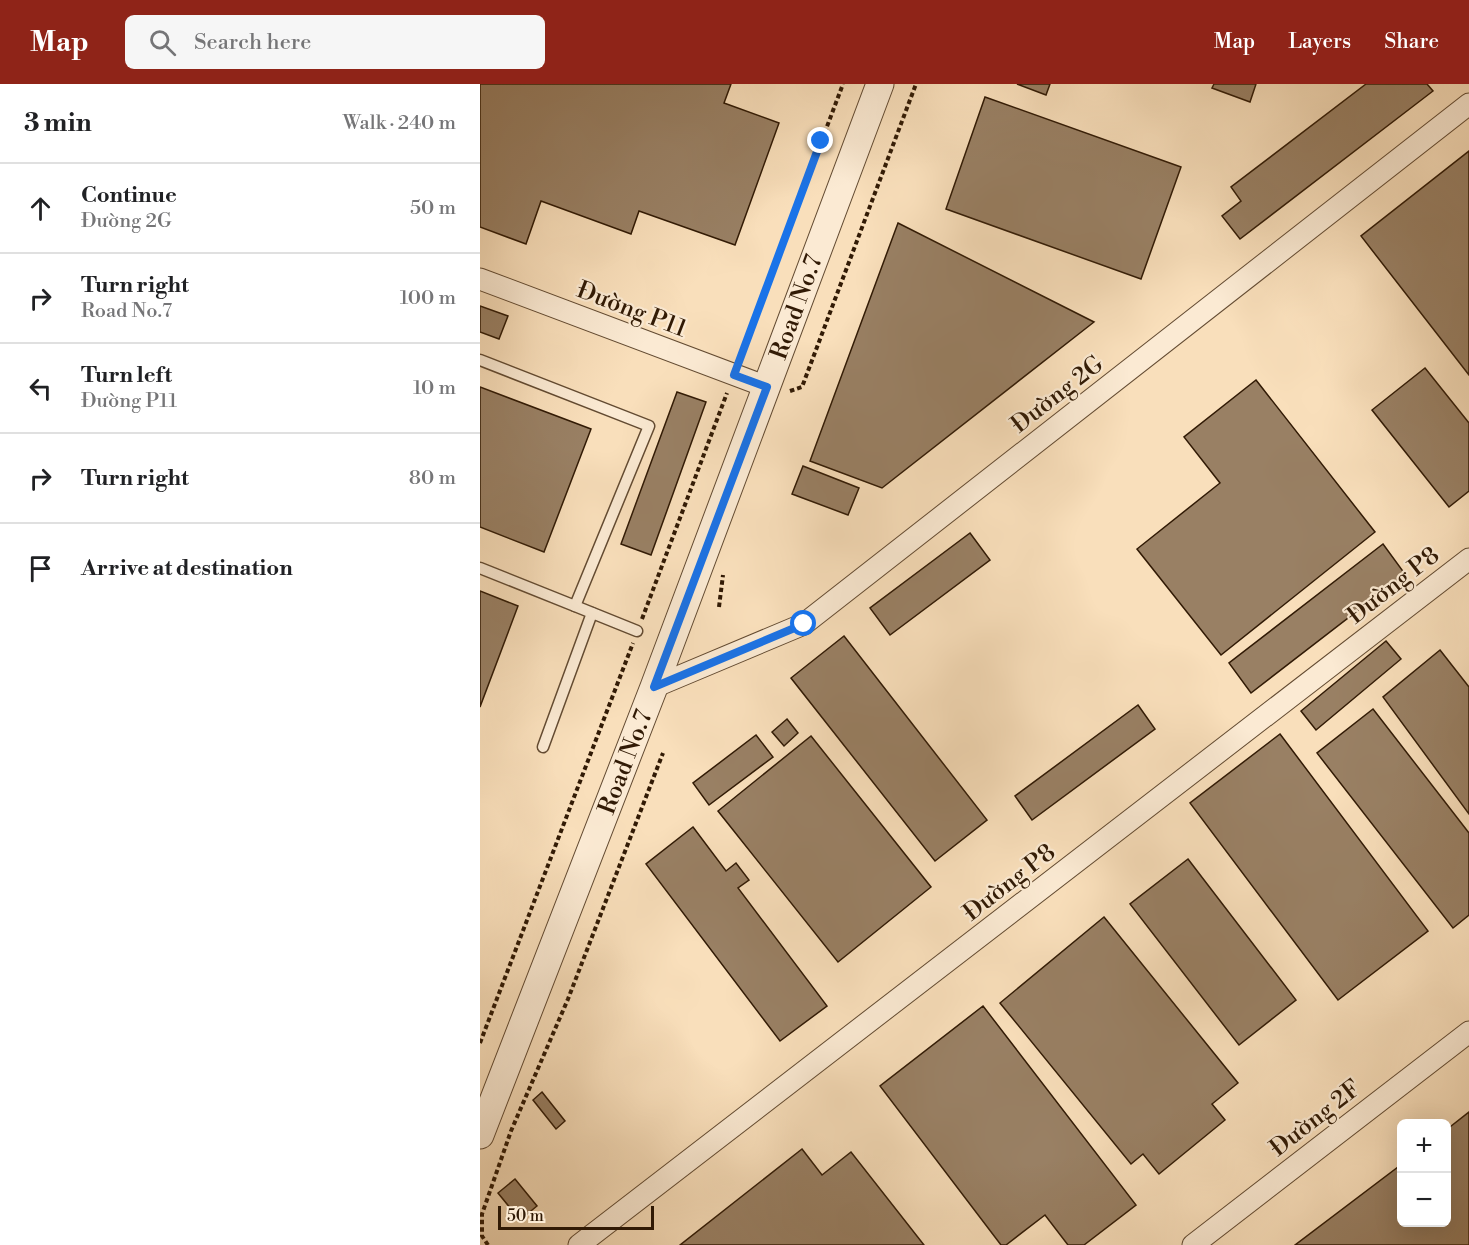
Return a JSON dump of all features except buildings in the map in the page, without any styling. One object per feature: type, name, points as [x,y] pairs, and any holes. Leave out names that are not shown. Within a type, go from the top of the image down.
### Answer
[{"type":"street","name":"Road No.7","points":[[480,1135],[654,687],[777,390],[880,84]]},
{"type":"street","name":"Đường 2G","points":[[654,687],[804,624],[1469,104]]},
{"type":"street","name":"Đường P11","points":[[480,279],[777,390]]},
{"type":"street","name":"Đường P8","points":[[579,1245],[1469,559]]},
{"type":"street","name":"Đường 2F","points":[[1193,1245],[1469,1032]]},
{"type":"lane","points":[[480,360],[649,426],[574,606]]},
{"type":"lane","points":[[480,568],[637,631]]},
{"type":"lane","points":[[543,747],[592,613]]},
{"type":"path","points":[[480,1043],[843,84]]},
{"type":"path","points":[[777,390],[802,387],[916,84]]},
{"type":"path","points":[[719,607],[723,572]]},
{"type":"path","points":[[488,1245],[481,1236],[482,1214],[511,1131],[568,999],[663,753]]},
{"type":"route","points":[[804,624],[654,687],[767,387],[734,375],[821,141]]}]
